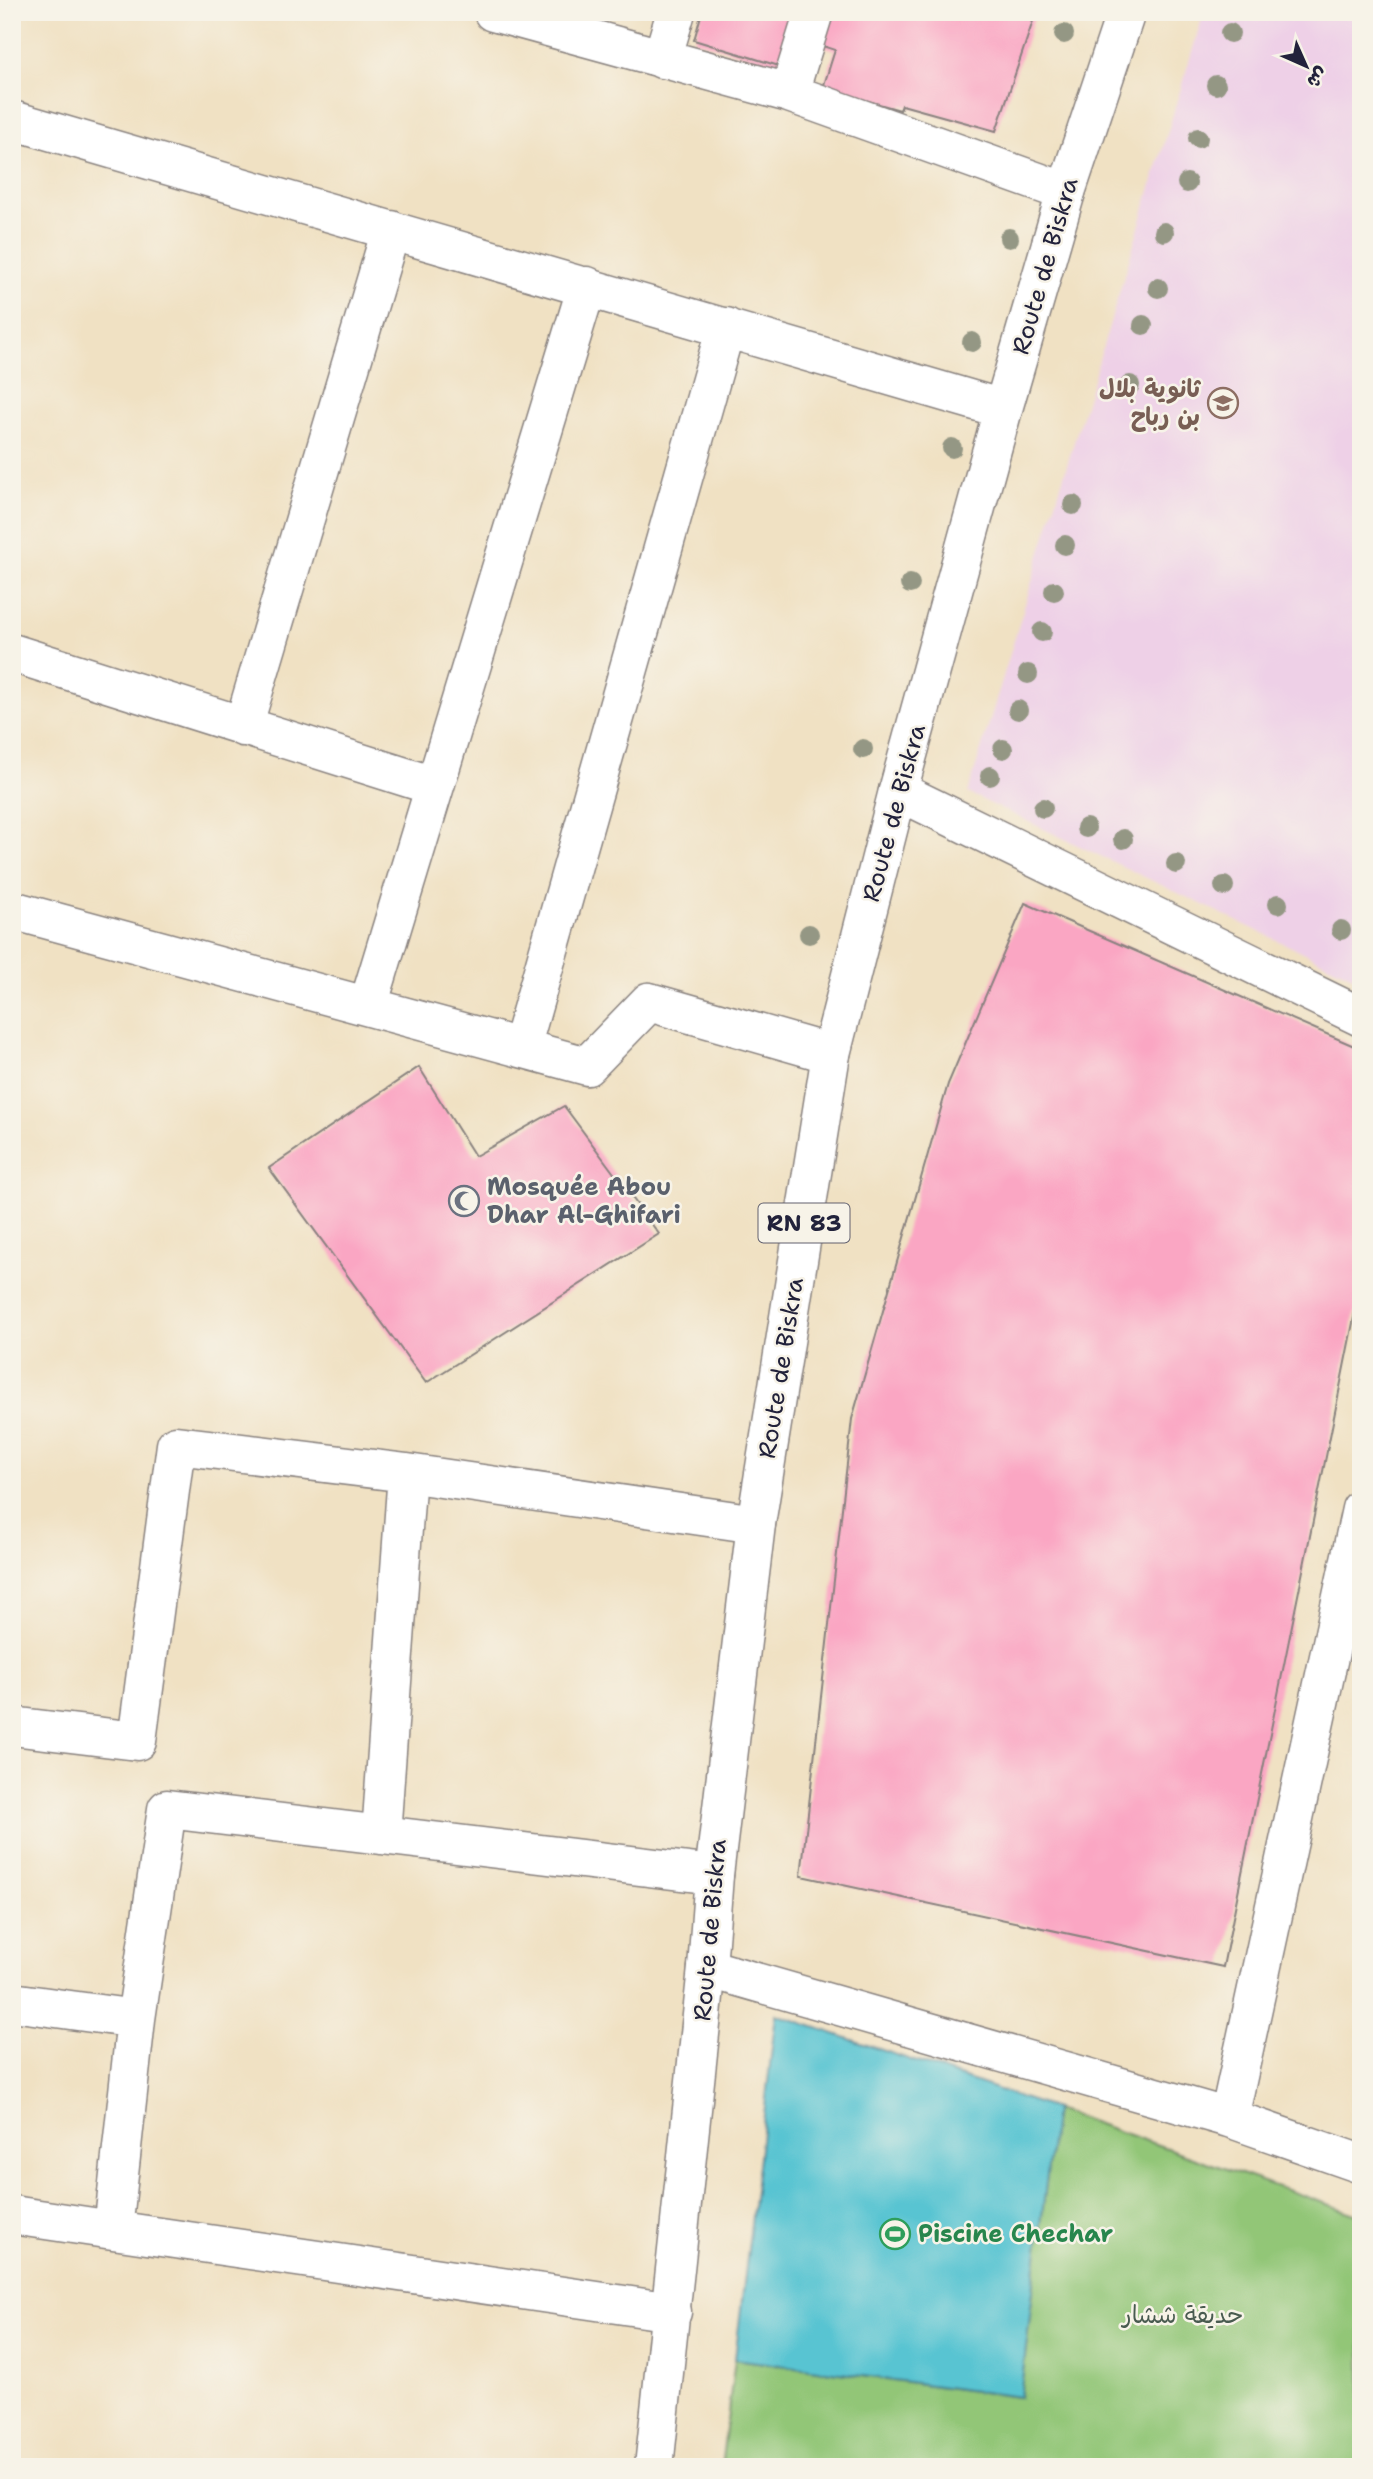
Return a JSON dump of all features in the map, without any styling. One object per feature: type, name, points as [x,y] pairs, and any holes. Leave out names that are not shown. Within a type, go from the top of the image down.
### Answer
[{"type":"street","points":[[493,12],[789,93],[1066,192]]},
{"type":"street","points":[[662,60],[676,12]]},
{"type":"street","points":[[789,93],[814,12]]},
{"type":"street","name":"Route de Biskra","points":[[654,2467],[707,1969],[714,1875],[756,1524],[831,1054],[898,791],[1003,409],[1066,192],[1126,12]]},
{"type":"street","points":[[12,120],[1003,409]]},
{"type":"street","points":[[243,727],[391,230]]},
{"type":"street","points":[[368,1006],[587,286]]},
{"type":"street","points":[[521,1048],[726,327]]},
{"type":"street","points":[[12,653],[434,786]]},
{"type":"street","points":[[898,791],[1361,1017]]},
{"type":"street","points":[[12,910],[587,1066],[649,1002],[831,1054]]},
{"type":"street","points":[[12,1726],[137,1741],[176,1445],[407,1473],[756,1524]]},
{"type":"street","points":[[381,1835],[407,1473]]},
{"type":"street","points":[[1229,2118],[1361,1509]]},
{"type":"street","points":[[113,2230],[136,2018],[167,1809],[714,1875]]},
{"type":"street","points":[[707,1969],[1229,2118],[1361,2164]]},
{"type":"street","points":[[12,2002],[136,2018]]},
{"type":"street","points":[[12,2215],[672,2312]]},
{"type":"shaded area","name":"ثانوية بلال بن رباح","points":[[1204,12],[1361,12],[1361,980],[968,793]]},
{"type":"green space","name":"حديقة ششار","points":[[1055,2109],[1361,2216],[1361,2467],[721,2467],[735,2359],[1020,2397]]},
{"type":"water","name":"Piscine Chechar","points":[[776,2014],[1055,2109],[1020,2397],[735,2359]]},
{"type":"building","points":[[702,12],[796,12],[779,66],[694,40]]},
{"type":"building","points":[[833,12],[1036,12],[996,131],[902,105],[900,110],[823,88],[835,50],[823,46]]},
{"type":"building","points":[[1025,903],[1361,1049],[1361,1283],[1223,1967],[801,1876],[852,1419],[948,1084]]},
{"type":"building","name":"Mosquée Abou Dhar Al-Ghifari","points":[[419,1067],[475,1156],[564,1106],[659,1234],[426,1383],[269,1168]]},
{"type":"place","name":"ثانوية بلال بن رباح","points":[[1223,403]]},
{"type":"place","name":"Mosquée Abou Dhar Al-Ghifari","points":[[464,1201]]},
{"type":"place","name":"Piscine Chechar","points":[[895,2234]]}]
